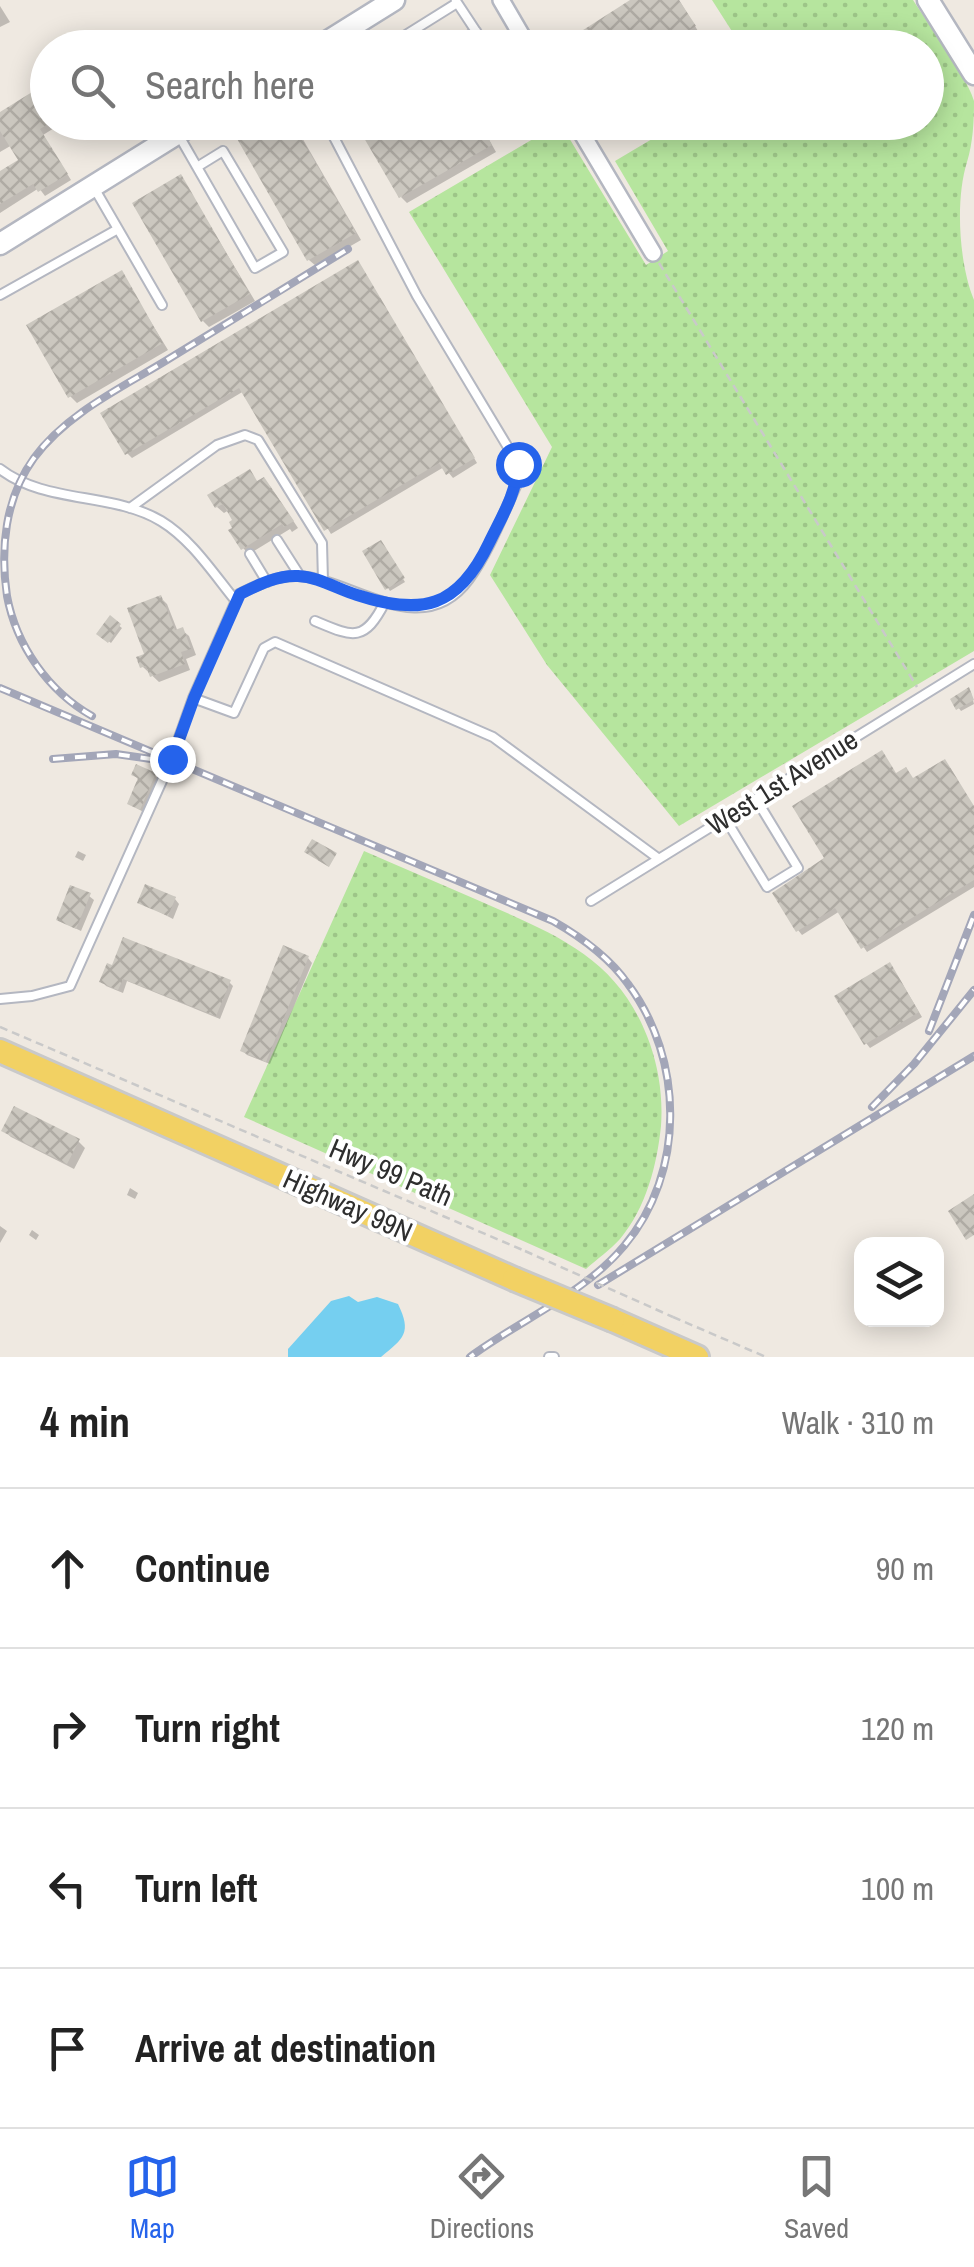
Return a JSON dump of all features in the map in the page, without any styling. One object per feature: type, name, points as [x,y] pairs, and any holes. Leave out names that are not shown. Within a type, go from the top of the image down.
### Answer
[{"type":"main road","name":"Highway 99N","points":[[0,1051],[697,1357]]},
{"type":"street","points":[[346,30],[394,0]]},
{"type":"street","points":[[501,0],[518,30]]},
{"type":"street","points":[[928,0],[974,74]]},
{"type":"street","points":[[0,244],[168,140]]},
{"type":"street","points":[[586,140],[654,253]]},
{"type":"lane","points":[[412,30],[456,1],[475,30]]},
{"type":"lane","points":[[181,140],[196,167],[255,268],[283,252],[223,151],[196,167]]},
{"type":"lane","points":[[0,999],[70,986],[170,763],[240,594],[267,582],[300,576],[407,608],[427,606],[468,581],[518,482],[518,464],[417,296],[335,140]]},
{"type":"lane","points":[[93,186],[162,305]]},
{"type":"lane","points":[[0,296],[118,228]]},
{"type":"lane","points":[[130,508],[217,445],[245,435],[258,440],[322,543],[323,581]]},
{"type":"lane","points":[[0,470],[52,490],[130,508],[161,520],[184,540],[235,600]]},
{"type":"lane","points":[[277,540],[300,576]]},
{"type":"lane","points":[[250,554],[267,582]]},
{"type":"lane","points":[[315,621],[350,636],[365,631],[385,602]]},
{"type":"lane","points":[[194,698],[234,712],[264,648],[275,642],[493,737],[658,859]]},
{"type":"lane","name":"West 1st Avenue","points":[[591,901],[974,664]]},
{"type":"lane","points":[[725,818],[767,887],[798,868],[756,798]]},
{"type":"path","points":[[654,253],[922,696]]},
{"type":"path","name":"Hwy 99 Path","points":[[0,1027],[766,1357]]},
{"type":"green space","points":[[712,0],[913,0],[933,30],[731,30]]},
{"type":"green space","points":[[944,48],[974,101],[960,232],[974,300],[974,651],[679,826],[547,665],[490,575],[552,447],[409,212],[531,140],[570,140],[646,265],[668,251],[615,161],[650,140],[944,140]]},
{"type":"green space","points":[[364,851],[561,939],[604,971],[637,1015],[650,1044],[660,1084],[657,1156],[649,1186],[629,1227],[586,1269],[244,1117]]},
{"type":"water","points":[[349,1296],[358,1302],[377,1297],[398,1304],[405,1329],[395,1345],[381,1357],[288,1357],[288,1349],[331,1301]]},
{"type":"building","points":[[630,0],[679,0],[696,26],[690,30],[583,30]]},
{"type":"building","points":[[30,93],[30,140],[47,140],[68,174],[38,192],[33,184],[0,204],[0,171],[18,160],[0,131],[0,112]]},
{"type":"building","points":[[238,140],[302,140],[356,233],[307,261]]},
{"type":"building","points":[[365,140],[489,140],[492,145],[399,198]]},
{"type":"building","points":[[181,174],[250,294],[201,322],[132,203]]},
{"type":"building","points":[[358,260],[475,458],[446,475],[439,463],[324,531],[239,388],[125,455],[100,413]]},
{"type":"building","points":[[122,270],[163,343],[68,398],[26,325]]},
{"type":"building","points":[[250,469],[257,481],[264,477],[294,521],[284,527],[282,524],[241,550],[228,530],[232,520],[223,504],[215,508],[207,495]]},
{"type":"building","points":[[381,540],[405,578],[385,590],[362,551]]},
{"type":"building","points":[[161,595],[175,630],[183,627],[191,649],[181,652],[185,664],[150,677],[146,666],[140,668],[136,657],[144,654],[127,608]]},
{"type":"building","points":[[110,615],[121,624],[108,643],[96,634]]},
{"type":"building","points":[[969,687],[974,700],[956,710],[950,699]]},
{"type":"building","points":[[882,750],[896,773],[906,767],[913,778],[945,759],[974,806],[974,880],[861,949],[835,908],[796,932],[772,893],[824,858],[792,806]]},
{"type":"building","points":[[136,764],[156,773],[140,810],[127,804],[138,778],[131,775]]},
{"type":"building","points":[[312,839],[337,853],[329,867],[304,852]]},
{"type":"building","points":[[145,884],[176,897],[168,916],[137,903]]},
{"type":"building","points":[[70,885],[91,893],[76,929],[56,920]]},
{"type":"building","points":[[123,937],[231,980],[216,1016],[123,979],[118,990],[99,982],[107,963],[112,965]]},
{"type":"building","points":[[283,945],[309,956],[266,1062],[240,1051]]},
{"type":"building","points":[[890,962],[919,1012],[864,1045],[834,996]]},
{"type":"building","points":[[14,1106],[80,1139],[67,1164],[1,1131]]},
{"type":"building","points":[[974,1194],[974,1235],[966,1240],[948,1211]]},
{"type":"railway","points":[[92,716],[61,694],[36,665],[11,614],[5,542],[11,507],[24,473],[47,442],[95,403],[348,249]]},
{"type":"railway","points":[[0,688],[553,921],[594,948],[628,984],[660,1046],[668,1081],[667,1151],[659,1185],[644,1217],[608,1263],[571,1292],[470,1357]]},
{"type":"railway","points":[[53,759],[116,754],[151,759]]},
{"type":"railway","points":[[929,1031],[974,915]]},
{"type":"railway","points":[[872,1107],[914,1064],[974,990]]},
{"type":"railway","points":[[598,1285],[974,1056]]},
{"type":"route","points":[[172,759],[240,594],[278,578],[300,576],[407,608],[442,600],[468,581],[484,553],[518,482],[518,464]]}]
